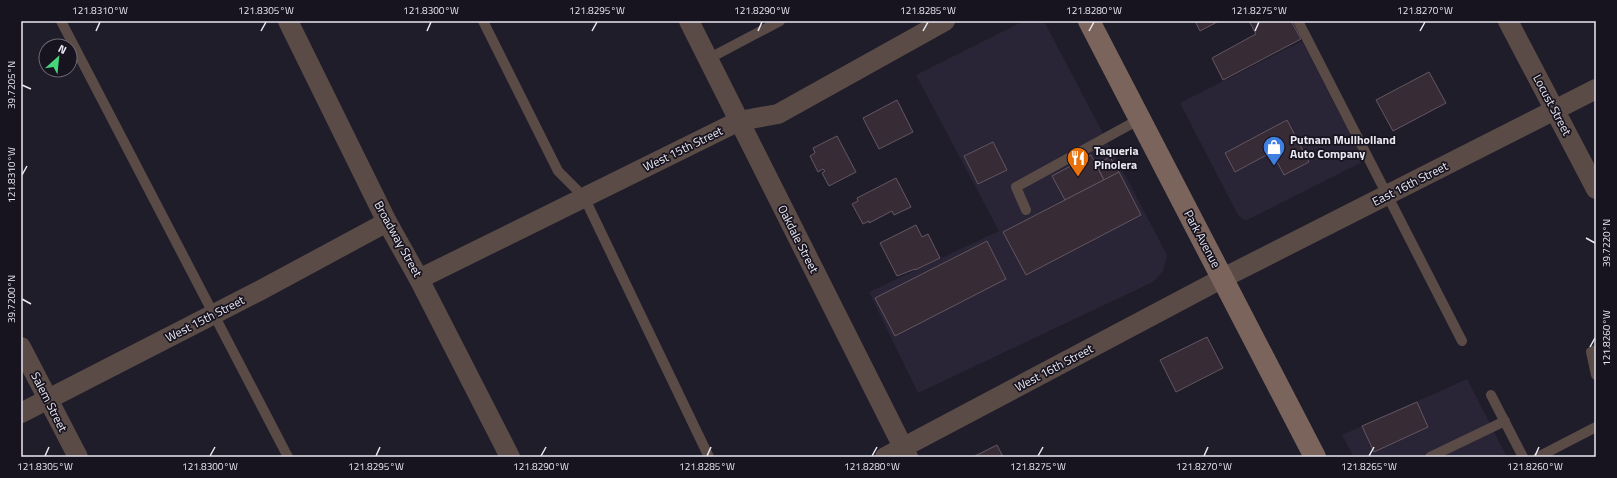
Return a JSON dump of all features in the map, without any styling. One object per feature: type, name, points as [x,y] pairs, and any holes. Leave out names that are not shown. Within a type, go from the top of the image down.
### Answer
[{"type":"main road","name":"Park Avenue","points":[[1089,21],[1315,457]]},
{"type":"street","name":"Broadway Street","points":[[288,21],[387,222],[419,279],[510,457]]},
{"type":"street","name":"Oakdale Street","points":[[689,21],[906,452]]},
{"type":"street","name":"Locust Street","points":[[1508,21],[1596,189]]},
{"type":"street","name":"West 15th Street","points":[[419,279],[739,121],[778,114],[937,23]]},
{"type":"street","name":"East 16th Street","points":[[1223,278],[1596,89]]},
{"type":"street","name":"West 15th Street","points":[[21,413],[214,314],[387,222]]},
{"type":"street","name":"West 16th Street","points":[[885,457],[906,452],[1223,278]]},
{"type":"street","name":"Salem Street","points":[[21,347],[78,457]]},
{"type":"lane","points":[[61,21],[288,457]]},
{"type":"lane","points":[[483,21],[558,170],[584,197],[709,457]]},
{"type":"lane","points":[[708,59],[780,21]]},
{"type":"lane","points":[[1298,21],[1462,341]]},
{"type":"lane","points":[[1026,210],[1016,187],[1140,120]]},
{"type":"lane","points":[[1596,350],[1591,352],[1596,375]]},
{"type":"lane","points":[[1492,395],[1523,457]]},
{"type":"lane","points":[[1430,457],[1505,421]]},
{"type":"lane","points":[[1538,457],[1596,427]]},
{"type":"shaded area","points":[[1024,21],[1045,23],[1167,255],[1163,271],[1153,282],[918,393],[869,292],[999,231],[916,75]]},
{"type":"shaded area","points":[[1302,41],[1364,161],[1245,221],[1238,215],[1180,103]]},
{"type":"shaded area","points":[[1467,379],[1507,457],[1354,457],[1342,435]]},
{"type":"building","points":[[1195,21],[1219,21],[1200,31]]},
{"type":"building","points":[[1249,21],[1291,21],[1301,39],[1223,80],[1212,58],[1256,34]]},
{"type":"building","points":[[1429,72],[1446,103],[1393,131],[1376,100]]},
{"type":"building","points":[[897,100],[913,132],[879,149],[863,118]]},
{"type":"building","points":[[1287,120],[1309,162],[1284,175],[1272,152],[1235,172],[1225,153]]},
{"type":"building","points":[[837,136],[856,172],[829,186],[822,173],[825,171],[823,169],[818,172],[810,156],[815,153],[813,148]]},
{"type":"building","points":[[993,142],[1007,170],[978,184],[964,156]]},
{"type":"building","name":"Taqueria Pinolera","points":[[1091,155],[1104,180],[1065,200],[1052,176]]},
{"type":"building","points":[[1110,157],[1119,172],[1104,180],[1096,164]]},
{"type":"building","points":[[1119,172],[1141,215],[1026,275],[1003,232]]},
{"type":"building","points":[[896,178],[911,207],[894,215],[892,211],[869,223],[869,221],[863,224],[852,204],[858,201],[857,198]]},
{"type":"building","points":[[916,225],[922,237],[928,234],[940,258],[915,270],[897,276],[880,243]]},
{"type":"building","points":[[987,241],[1006,279],[895,336],[875,298]]},
{"type":"building","points":[[1207,337],[1223,368],[1176,392],[1160,360]]},
{"type":"building","points":[[1417,402],[1428,427],[1374,452],[1362,426]]},
{"type":"building","points":[[997,445],[1003,457],[973,457]]},
{"type":"place","name":"Putnam Mullholland Auto Company","points":[[1274,166]]},
{"type":"place","name":"Taqueria Pinolera","points":[[1078,178]]}]
